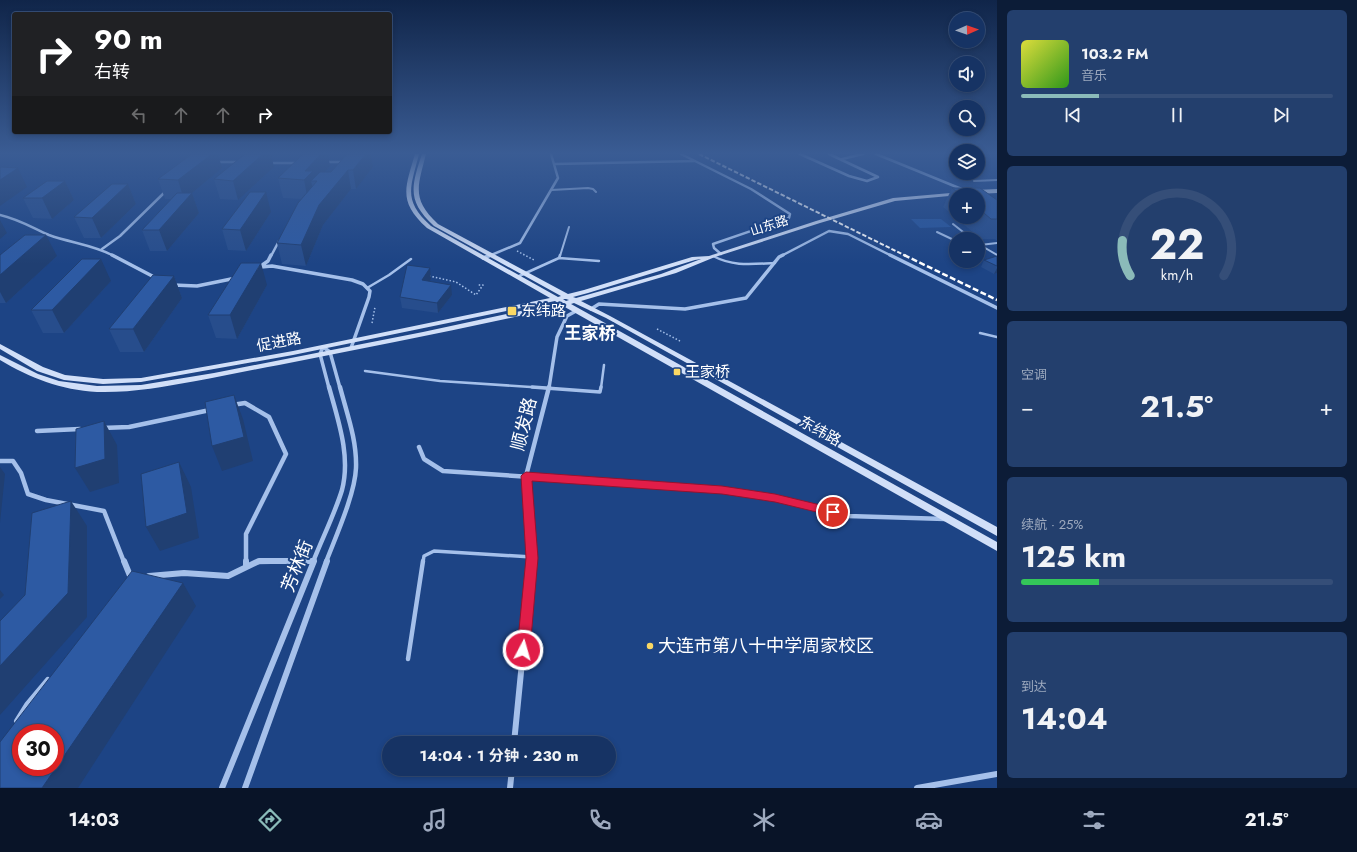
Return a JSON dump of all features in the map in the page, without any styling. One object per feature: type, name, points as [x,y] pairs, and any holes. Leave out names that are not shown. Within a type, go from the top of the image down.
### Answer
[{"type":"main road","name":"东纬路","points":[[408,191],[409,205],[413,213],[429,227],[516,277],[562,300],[575,301],[591,309],[997,532]]},
{"type":"main road","name":"东纬路","points":[[416,191],[417,205],[427,218],[436,225],[523,274],[576,311],[997,547]]},
{"type":"main road","name":"山东路","points":[[985,192],[997,191]]},
{"type":"main road","name":"山东路","points":[[562,300],[694,258],[721,254],[818,222],[895,199],[928,195],[949,195]]},
{"type":"main road","name":"山东路","points":[[575,301],[701,263],[713,256]]},
{"type":"main road","name":"促进路","points":[[0,357],[30,375],[46,381],[82,388],[120,389],[161,384],[562,300]]},
{"type":"main road","name":"促进路","points":[[0,346],[41,369],[56,375],[82,380],[124,382],[322,350],[330,352],[353,344]]},
{"type":"street","points":[[102,250],[120,236],[166,191]]},
{"type":"street","points":[[483,258],[520,243],[550,191]]},
{"type":"street","points":[[721,254],[714,248],[713,244],[789,218],[790,214],[777,204],[752,191]]},
{"type":"street","points":[[0,215],[10,217],[50,235],[102,250],[159,279]]},
{"type":"street","points":[[591,309],[599,304],[685,309],[746,298],[780,257],[812,238],[829,231],[848,234],[997,308]]},
{"type":"street","points":[[254,271],[268,261],[281,238]]},
{"type":"street","points":[[260,267],[272,266],[352,280],[367,288],[370,291],[369,297],[353,344]]},
{"type":"street","points":[[170,284],[197,286],[239,276]]},
{"type":"street","name":"顺发路","points":[[515,736],[532,558],[526,476],[549,388],[557,337],[566,316],[576,311]]},
{"type":"street","name":"芳林街","points":[[222,788],[342,490],[345,469],[343,439],[322,350]]},
{"type":"street","points":[[245,788],[353,488],[356,468],[354,438],[330,352]]},
{"type":"street","points":[[229,406],[245,403],[269,417],[286,454],[246,534],[246,567]]},
{"type":"street","points":[[98,428],[129,427],[214,409]]},
{"type":"street","points":[[37,431],[83,429]]},
{"type":"street","points":[[419,447],[424,459],[443,471],[722,490],[775,498],[848,516],[947,519]]},
{"type":"street","points":[[0,460],[13,461],[21,473],[28,494],[46,500],[104,511],[130,578]]},
{"type":"street","points":[[146,577],[184,573],[228,576],[259,561],[314,561]]},
{"type":"street","points":[[126,583],[130,578],[138,577]]},
{"type":"street","points":[[15,724],[27,705],[52,675]]},
{"type":"street","points":[[917,788],[997,774]]},
{"type":"street","points":[[510,788],[511,776]]},
{"type":"lane","points":[[953,224],[963,232]]},
{"type":"lane","points":[[559,258],[569,227]]},
{"type":"lane","points":[[937,232],[949,238]]},
{"type":"lane","points":[[985,244],[997,243]]},
{"type":"lane","points":[[985,249],[997,255]]},
{"type":"lane","points":[[713,256],[724,262],[733,264],[775,263]]},
{"type":"lane","points":[[516,277],[559,258],[599,261]]},
{"type":"lane","points":[[367,288],[389,275],[411,259]]},
{"type":"lane","points":[[980,333],[997,337]]},
{"type":"lane","points":[[365,371],[440,381],[600,392],[604,366]]},
{"type":"lane","points":[[408,659],[424,556],[434,551],[532,558]]},
{"type":"path","points":[[516,251],[534,260]]},
{"type":"path","points":[[425,276],[456,282],[476,295],[484,285],[478,285]]},
{"type":"path","points":[[372,323],[376,300]]},
{"type":"path","points":[[657,329],[680,341]]},
{"type":"shaded area","points":[[911,219],[941,219],[951,227],[920,228]]},
{"type":"building","points":[[33,191],[52,191],[42,198],[23,198]]},
{"type":"building","points":[[104,191],[121,191],[92,218],[74,217]]},
{"type":"building","points":[[309,191],[331,191],[319,205],[301,245],[277,243],[298,203]]},
{"type":"building","points":[[250,192],[266,192],[240,230],[222,229]]},
{"type":"building","points":[[985,192],[997,200],[997,219],[991,219],[985,214]]},
{"type":"building","points":[[177,193],[192,193],[159,230],[142,230]]},
{"type":"building","points":[[25,235],[46,235],[0,275],[0,255]]},
{"type":"building","points":[[997,256],[997,266],[985,260]]},
{"type":"building","points":[[82,259],[101,259],[52,310],[31,310]]},
{"type":"building","points":[[241,263],[261,263],[230,315],[208,315]]},
{"type":"building","points":[[407,265],[430,268],[422,280],[451,285],[437,303],[400,297]]},
{"type":"building","points":[[153,275],[174,276],[133,329],[109,329]]},
{"type":"building","points":[[234,395],[244,437],[212,446],[205,402]]},
{"type":"building","points":[[104,421],[105,459],[75,468],[76,429]]},
{"type":"building","points":[[179,462],[187,513],[146,527],[141,474]]},
{"type":"building","points":[[71,501],[68,593],[0,666],[0,621],[25,595],[32,513]]},
{"type":"building","points":[[132,571],[183,583],[64,756],[64,724],[14,724]]},
{"type":"building","points":[[12,726],[12,776],[50,776],[42,788],[0,788],[0,742]]},
{"type":"railway","points":[[774,191],[906,256]]},
{"type":"railway","points":[[904,255],[997,300]]},
{"type":"place","name":"东纬路","points":[[512,311]]},
{"type":"place","name":"王家桥","points":[[677,372]]},
{"type":"place","name":"大连市第八十中学周家校区","points":[[650,646]]},
{"type":"district","name":"王家桥","points":[[590,333]]},
{"type":"route","points":[[523,650],[532,558],[526,476],[722,490],[775,498],[833,512]]}]
